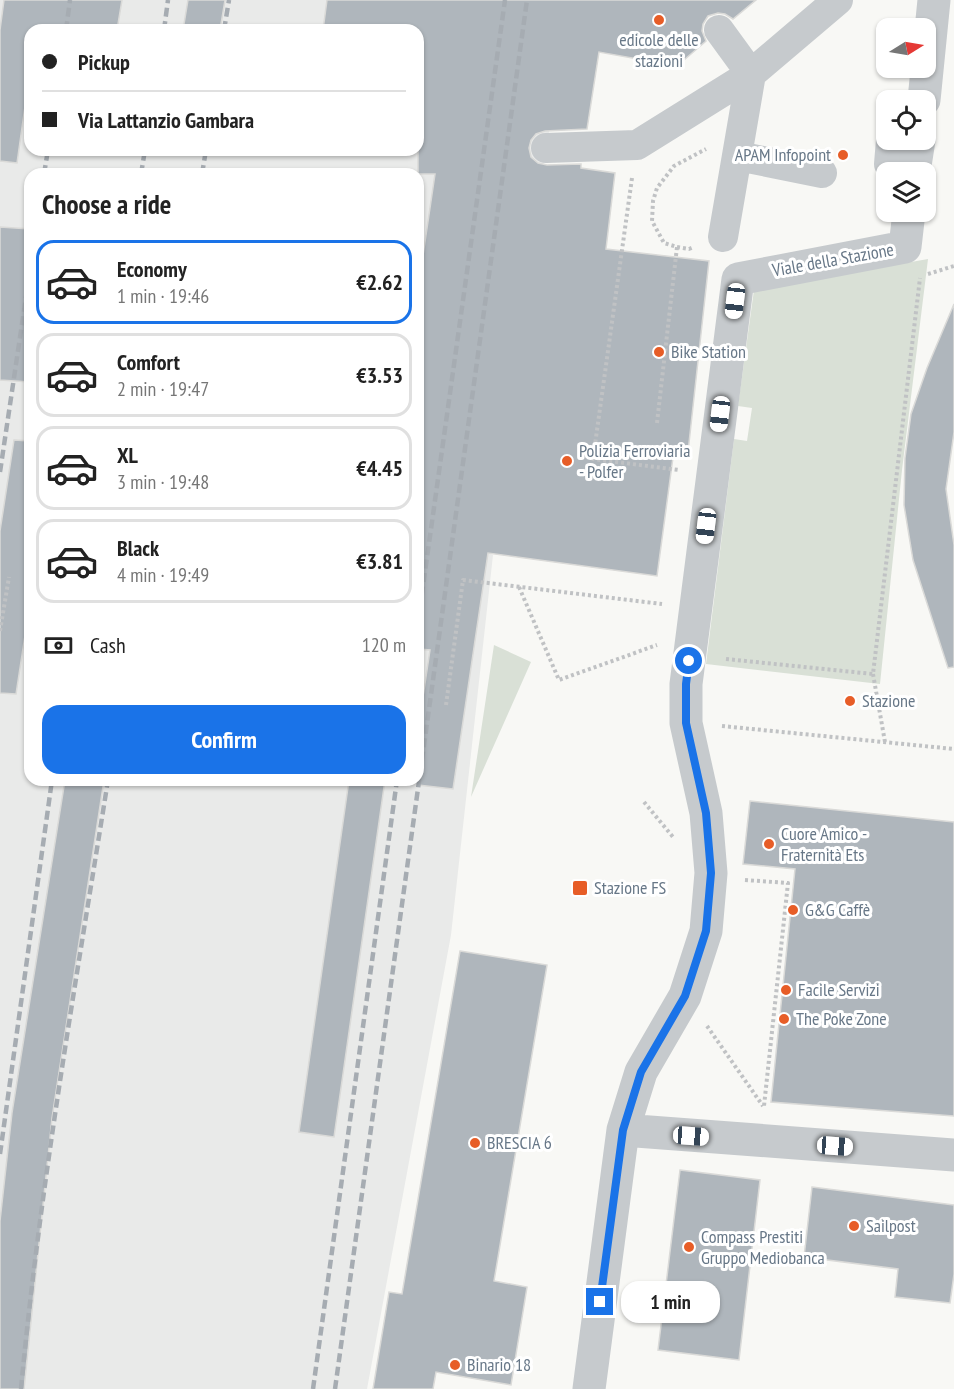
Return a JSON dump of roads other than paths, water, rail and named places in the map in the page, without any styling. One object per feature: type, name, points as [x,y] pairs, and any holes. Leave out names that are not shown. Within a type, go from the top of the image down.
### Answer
[{"type":"street","points":[[546,147],[637,145],[751,74],[838,0]]},
{"type":"street","points":[[925,90],[934,0]]},
{"type":"street","points":[[719,30],[751,74]]},
{"type":"street","points":[[723,237],[724,151],[751,74]]},
{"type":"street","points":[[724,151],[822,173]]},
{"type":"street","name":"Viale della Stazione","points":[[623,1130],[641,1072],[685,996],[706,931],[711,873],[706,813],[686,723],[686,684],[738,279],[905,247],[908,222]]},
{"type":"street","points":[[589,1389],[623,1130],[954,1155]]},
{"type":"railway","points":[[67,24],[70,0]]},
{"type":"railway","points":[[165,24],[168,0]]},
{"type":"railway","points":[[225,24],[229,0]]},
{"type":"railway","points":[[424,579],[505,0]]},
{"type":"railway","points":[[424,745],[527,0]]},
{"type":"railway","points":[[45,168],[47,156]]},
{"type":"railway","points":[[142,168],[144,156]]},
{"type":"railway","points":[[203,168],[205,156]]},
{"type":"railway","points":[[0,472],[24,310]]},
{"type":"railway","points":[[0,1154],[51,786]]},
{"type":"railway","points":[[21,1389],[48,1160],[107,786]]},
{"type":"railway","points":[[313,1389],[396,786]]},
{"type":"railway","points":[[335,1389],[418,786]]},
{"type":"place","name":"edicole delle stazioni","points":[[659,20]]},
{"type":"place","name":"APAM Infopoint","points":[[843,155]]},
{"type":"place","name":"Bike Station","points":[[659,352]]},
{"type":"place","name":"Polizia Ferroviaria - Polfer","points":[[567,461]]},
{"type":"place","name":"Stazione","points":[[850,701]]},
{"type":"place","name":"Cuore Amico - Fraternità Ets","points":[[769,844]]},
{"type":"place","name":"Stazione FS","points":[[580,888]]},
{"type":"place","name":"G&G Caffè","points":[[793,910]]},
{"type":"place","name":"Facile Servizi","points":[[786,990]]},
{"type":"place","name":"The Poke Zone","points":[[784,1019]]},
{"type":"place","name":"BRESCIA 6","points":[[475,1143]]},
{"type":"place","name":"Sailpost","points":[[854,1226]]},
{"type":"place","name":"Compass Prestiti Gruppo Mediobanca","points":[[689,1247]]},
{"type":"place","name":"Binario 18","points":[[455,1365]]}]
